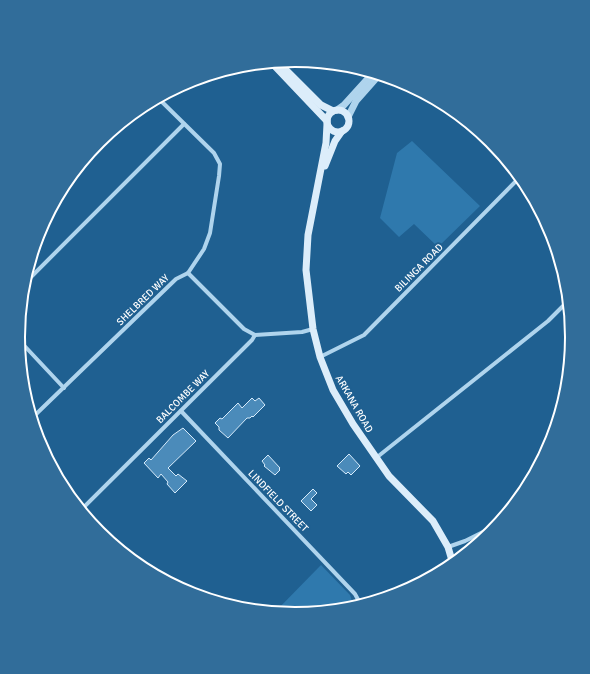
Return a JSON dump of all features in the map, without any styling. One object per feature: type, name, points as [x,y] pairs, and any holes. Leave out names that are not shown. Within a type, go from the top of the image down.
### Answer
[{"type":"main road","points":[[277,68],[327,122],[333,131],[342,131],[348,125],[348,117],[345,113],[335,111],[321,105],[284,68]]},
{"type":"main road","points":[[327,122],[328,117],[335,111]]},
{"type":"main road","name":"ARKANA ROAD","points":[[327,122],[326,143],[308,235],[306,270],[313,329],[320,357],[333,390],[353,424],[389,476],[433,521],[448,547],[451,556]]},
{"type":"main road","name":"ARKANA ROAD","points":[[319,179],[335,141],[342,131]]},
{"type":"street","points":[[335,111],[344,105],[369,77]]},
{"type":"street","points":[[348,117],[356,101],[375,79]]},
{"type":"street","name":"SHELBRED WAY","points":[[36,414],[176,279],[188,273],[204,249],[210,233],[220,176],[220,164],[214,153],[162,102]]},
{"type":"street","points":[[32,276],[184,124]]},
{"type":"street","name":"BILINGA ROAD","points":[[320,357],[364,335],[516,182]]},
{"type":"street","points":[[188,273],[244,329],[255,335],[302,332],[313,329]]},
{"type":"street","points":[[376,458],[548,321],[563,306]]},
{"type":"street","name":"BALCOMBE WAY","points":[[85,506],[252,340],[255,335]]},
{"type":"street","points":[[26,347],[64,388]]},
{"type":"street","name":"LINDFIELD STREET","points":[[181,411],[355,594],[358,600]]},
{"type":"street","points":[[448,547],[480,533]]},
{"type":"shaded area","points":[[412,141],[480,206],[438,247],[414,224],[399,237],[380,218],[397,153]]},
{"type":"shaded area","points":[[321,565],[350,595],[352,601],[330,605],[281,606]]},
{"type":"building","points":[[252,398],[255,401],[259,398],[265,405],[253,417],[247,418],[228,438],[219,430],[219,427],[215,423],[220,418],[222,419],[238,403],[242,408]]},
{"type":"building","points":[[183,428],[196,441],[168,468],[176,476],[178,474],[187,481],[175,493],[161,474],[158,478],[144,463],[149,458],[151,460],[173,435]]},
{"type":"building","points":[[349,454],[360,466],[351,475],[348,472],[346,474],[337,466]]},
{"type":"building","points":[[268,455],[280,468],[275,475],[264,466],[265,465],[262,461]]},
{"type":"building","points":[[313,489],[317,493],[311,499],[317,505],[311,511],[301,501]]}]
